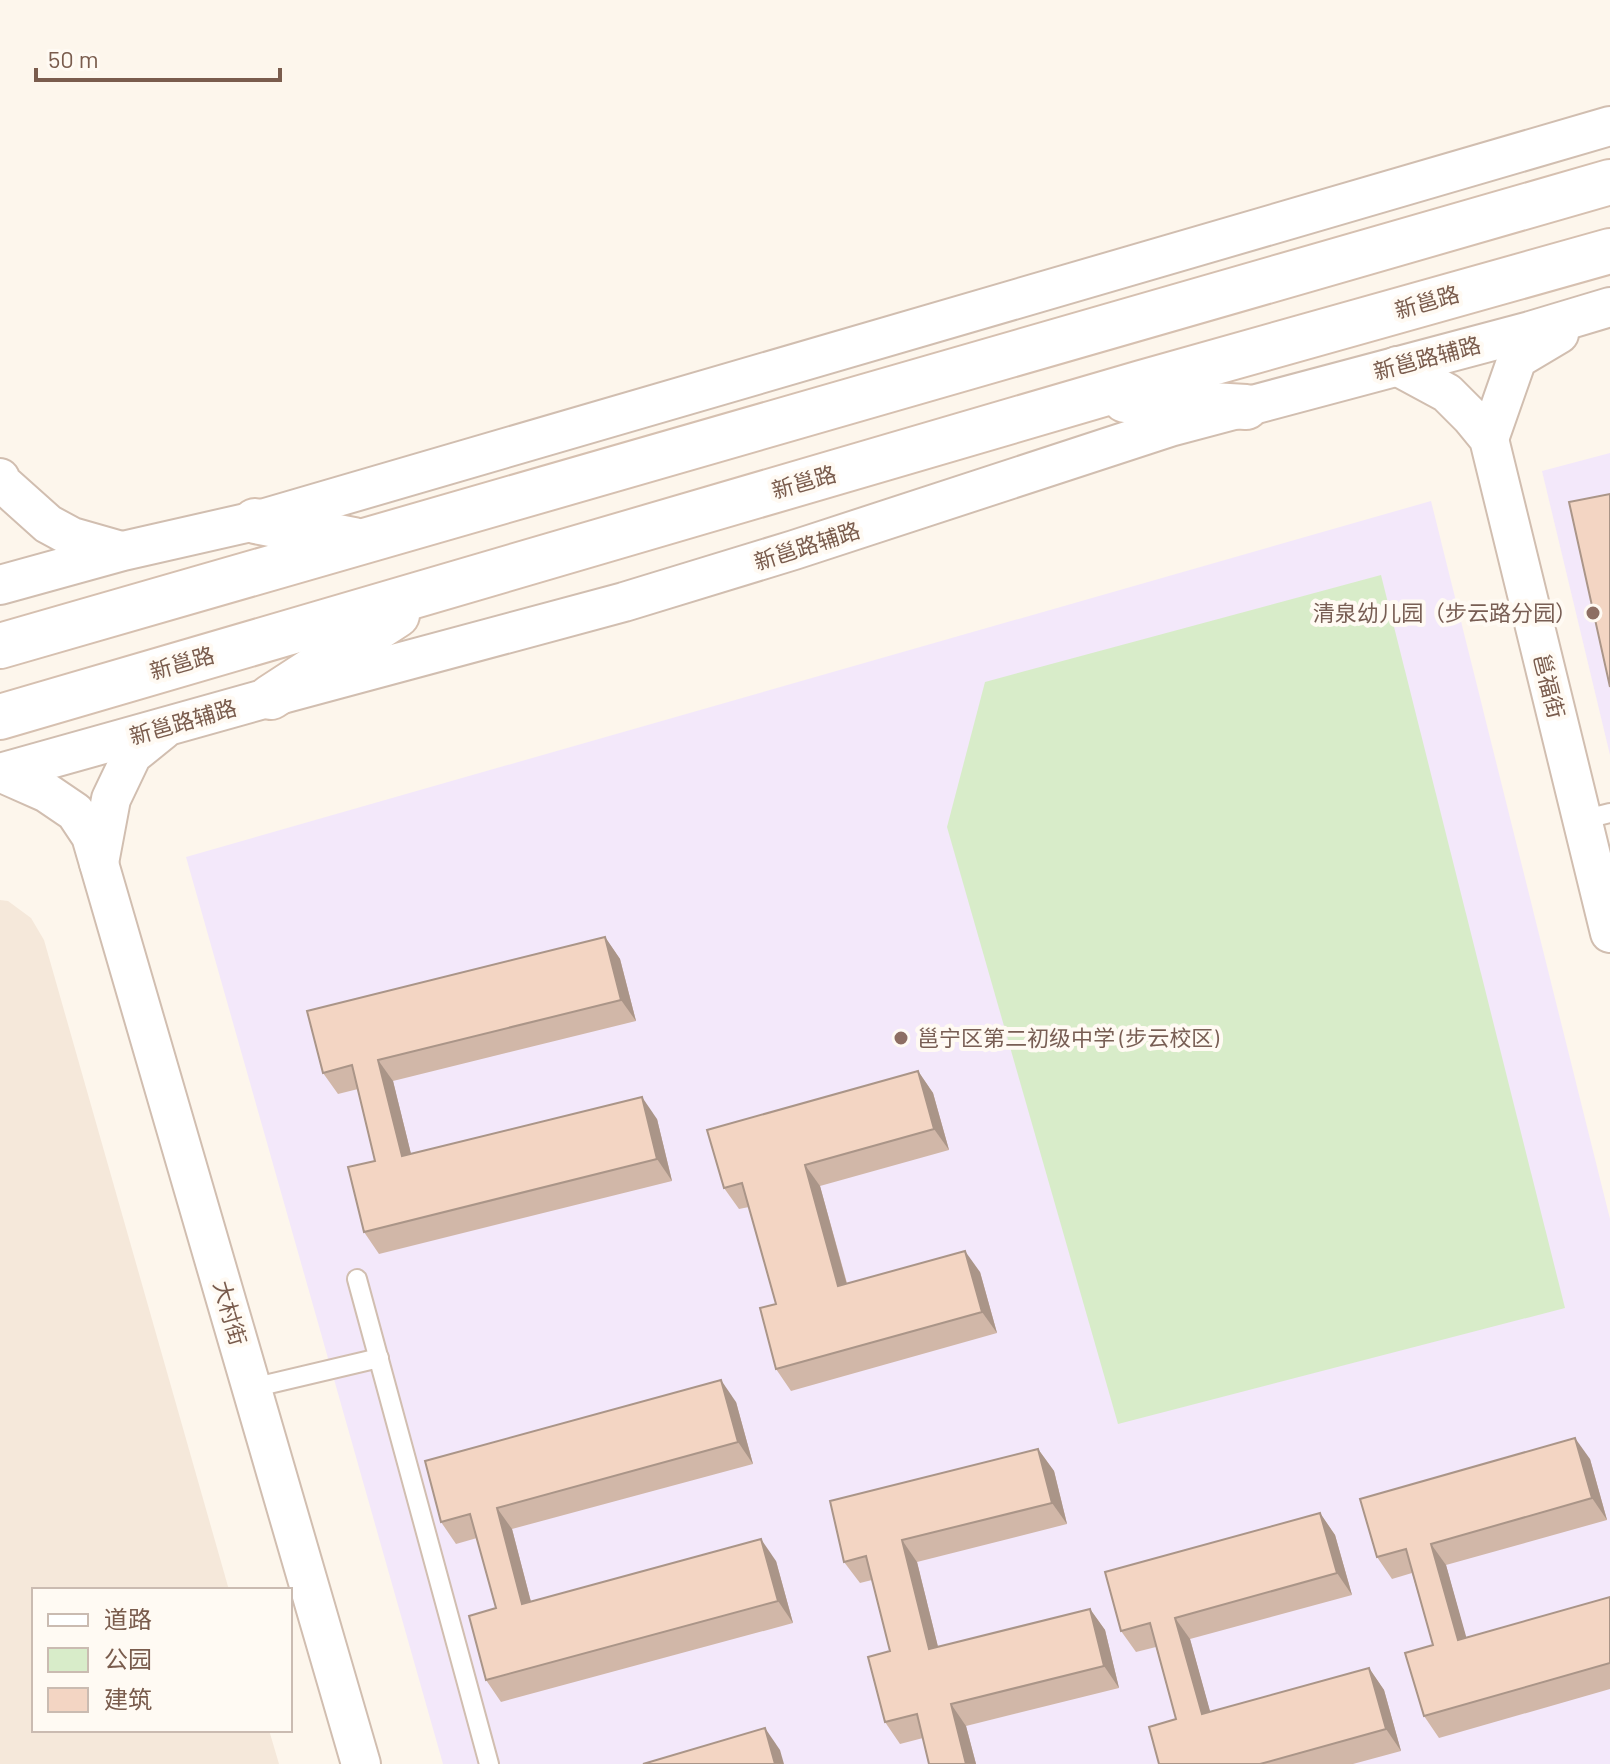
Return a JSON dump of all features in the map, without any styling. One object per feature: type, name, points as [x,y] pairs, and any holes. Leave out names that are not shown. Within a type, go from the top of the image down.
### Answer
[{"type":"main road","points":[[0,646],[1610,182]]},
{"type":"main road","name":"新邕路","points":[[0,717],[1091,398],[1610,251]]},
{"type":"main road","points":[[1091,398],[1246,407]]},
{"type":"main road","points":[[255,521],[361,541]]},
{"type":"main road","points":[[271,697],[437,589]]},
{"type":"street","points":[[0,585],[123,551],[255,521],[1610,126]]},
{"type":"street","points":[[1489,439],[1517,359],[1604,309]]},
{"type":"street","name":"新邕路辅路","points":[[1,773],[638,598],[1170,427],[1604,309]]},
{"type":"street","points":[[1397,366],[1447,393],[1489,439]]},
{"type":"street","name":"邕福街","points":[[1489,439],[1596,817],[1610,933]]},
{"type":"street","points":[[0,482],[48,524],[72,537],[123,551]]},
{"type":"street","name":"大村街","points":[[99,863],[111,799],[132,755],[168,726]]},
{"type":"street","name":"大村街","points":[[1,773],[47,793],[75,812],[91,836],[361,1764]]},
{"type":"lane","points":[[357,1279],[489,1764]]},
{"type":"lane","points":[[252,1388],[379,1358]]},
{"type":"shaded area","name":"清泉幼儿园（步云路分园）","points":[[1610,453],[1610,755],[1542,471]]},
{"type":"shaded area","name":"邕宁区第二初级中学 (步云校区)","points":[[1431,501],[1610,1219],[1610,1764],[443,1764],[186,857]]},
{"type":"shaded area","points":[[0,900],[8,901],[31,918],[44,940],[228,1588],[32,1588],[32,1732],[270,1732],[279,1764],[0,1764]]},
{"type":"green space","points":[[1381,575],[1565,1308],[1118,1424],[947,827],[985,682]]},
{"type":"building","points":[[1610,494],[1610,687],[1569,502]]},
{"type":"building","points":[[605,937],[621,1000],[378,1060],[402,1156],[642,1097],[657,1159],[364,1232],[348,1167],[375,1161],[352,1065],[323,1073],[307,1011]]},
{"type":"building","points":[[918,1071],[934,1129],[805,1165],[838,1286],[965,1251],[982,1312],[776,1369],[760,1308],[776,1304],[742,1183],[724,1188],[707,1130]]},
{"type":"building","points":[[721,1380],[738,1442],[497,1508],[522,1604],[761,1539],[778,1601],[486,1680],[469,1616],[496,1608],[470,1514],[441,1522],[425,1461]]},
{"type":"building","points":[[1575,1438],[1592,1498],[1431,1544],[1458,1640],[1610,1597],[1610,1663],[1424,1716],[1405,1653],[1433,1645],[1406,1549],[1377,1557],[1360,1499]]},
{"type":"building","points":[[1038,1449],[1052,1503],[902,1540],[929,1649],[1090,1609],[1104,1666],[951,1704],[966,1764],[929,1764],[917,1714],[885,1722],[868,1657],[890,1651],[866,1556],[844,1562],[830,1501]]},
{"type":"building","points":[[1320,1513],[1337,1573],[1175,1618],[1202,1714],[1369,1668],[1386,1729],[1260,1764],[1159,1764],[1149,1727],[1176,1719],[1150,1623],[1121,1631],[1105,1572]]},
{"type":"building","points":[[765,1728],[775,1764],[643,1764]]},
{"type":"place","name":"清泉幼儿园（步云路分园）","points":[[1593,613]]},
{"type":"place","name":"邕宁区第二初级中学 (步云校区)","points":[[901,1038]]}]
